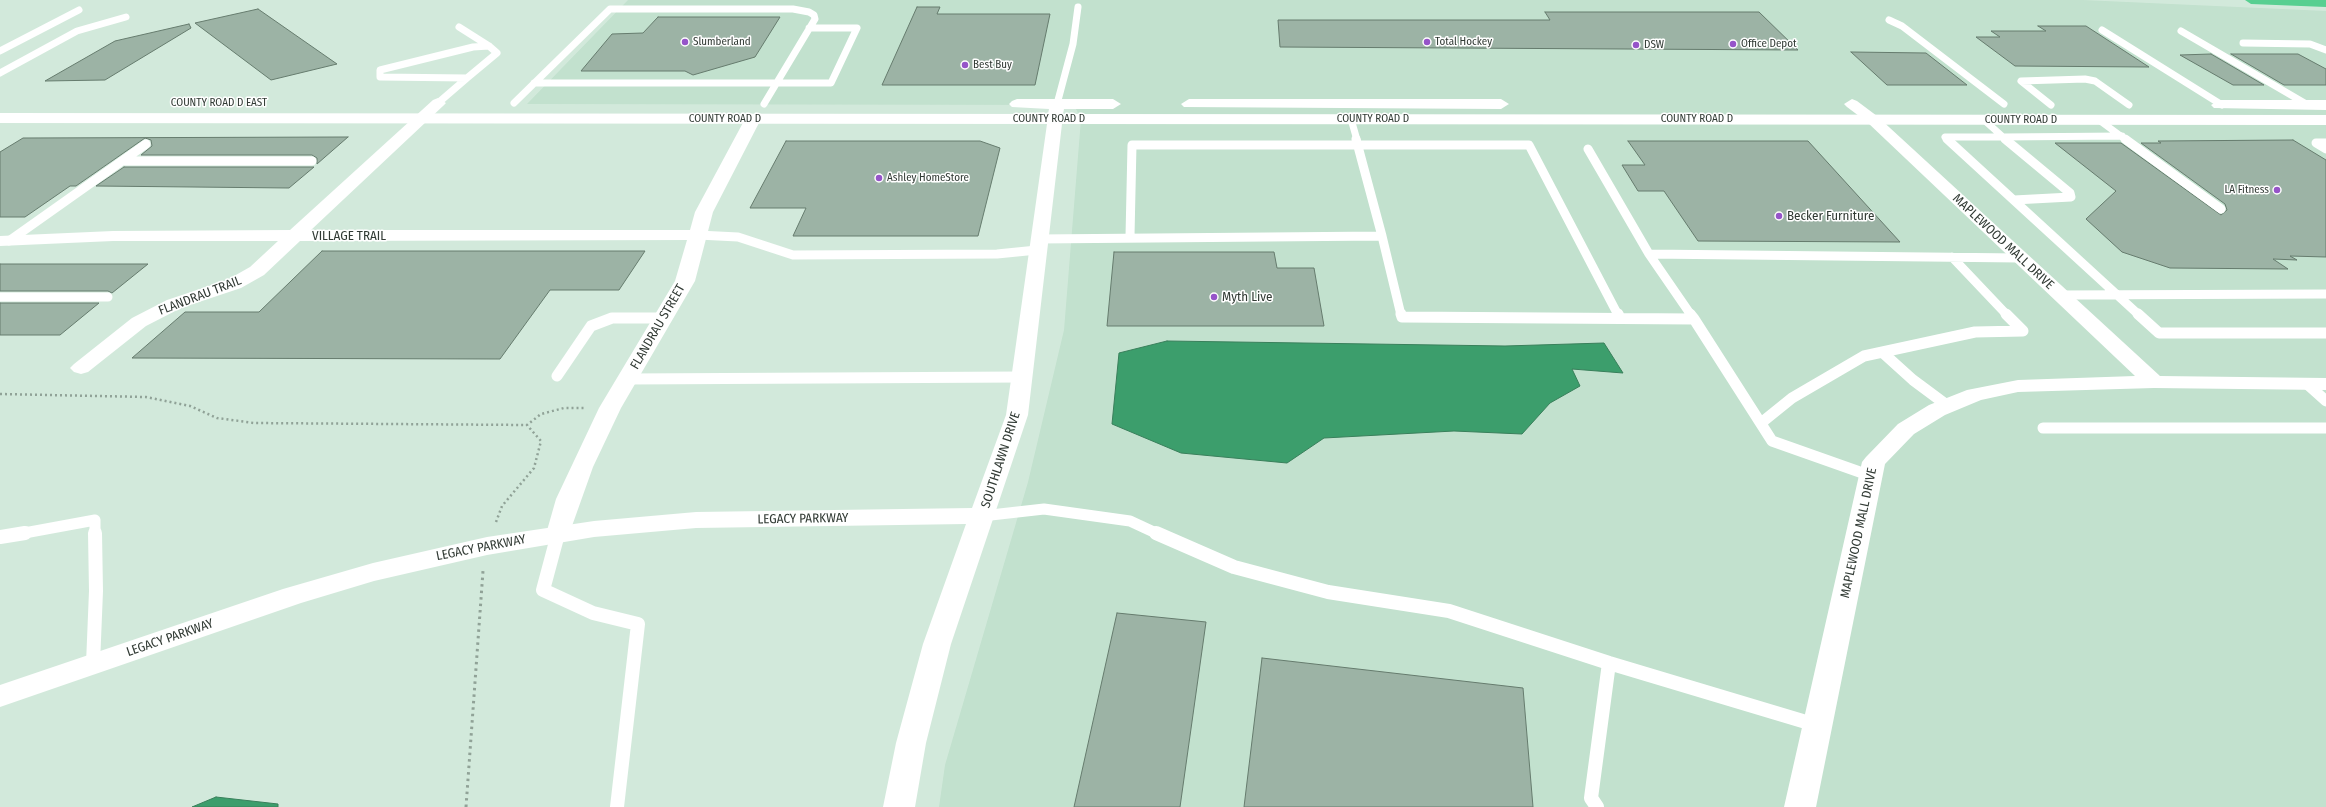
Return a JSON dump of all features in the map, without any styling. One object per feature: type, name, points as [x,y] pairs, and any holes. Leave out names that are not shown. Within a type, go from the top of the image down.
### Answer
[{"type":"highway","points":[[2251,0],[2326,3]]},
{"type":"street","points":[[438,103],[461,103]]},
{"type":"street","name":"FLANDRAU TRAIL","points":[[81,368],[139,322],[174,304],[227,287],[252,274],[293,236],[417,111],[438,103]]},
{"type":"street","points":[[499,103],[537,103]]},
{"type":"street","name":"COUNTY ROAD D","points":[[755,109],[779,104]]},
{"type":"street","name":"COUNTY ROAD D","points":[[1001,104],[1055,112],[1130,104]]},
{"type":"street","name":"COUNTY ROAD D","points":[[1178,104],[1518,104]]},
{"type":"street","name":"MAPLEWOOD MALL DRIVE","points":[[1836,104],[1852,104],[1873,112],[2020,258],[2154,382]]},
{"type":"street","name":"COUNTY ROAD D","points":[[1982,112],[2004,104],[2066,105]]},
{"type":"street","points":[[2105,105],[2144,105]]},
{"type":"street","points":[[2191,105],[2326,105]]},
{"type":"street","name":"COUNTY ROAD D","points":[[417,111],[755,109],[1055,112],[1351,119],[1873,112],[1982,112],[2099,120],[2326,120]]},
{"type":"street","name":"FLANDRAU STREET","points":[[558,534],[574,483],[610,408],[685,281],[704,212],[755,109]]},
{"type":"street","name":"COUNTY ROAD D EAST","points":[[0,118],[417,111]]},
{"type":"street","name":"SOUTHLAWN DRIVE","points":[[899,807],[911,743],[937,644],[1016,421],[1055,112]]},
{"type":"street","name":"VILLAGE TRAIL","points":[[4,241],[113,236],[698,235]]},
{"type":"street","name":"MAPLEWOOD MALL DRIVE","points":[[1800,807],[1874,462],[1906,428],[1937,410],[1975,395],[2018,386],[2154,382],[2317,384]]},
{"type":"street","name":"LEGACY PARKWAY","points":[[0,696],[333,584],[412,562],[487,546],[558,534],[696,520],[982,516]]},
{"type":"lane","points":[[1055,112],[1073,44],[1078,7]]},
{"type":"lane","points":[[514,103],[610,8],[793,9],[803,10],[814,15],[815,19],[776,84],[755,109]]},
{"type":"lane","points":[[0,51],[79,10]]},
{"type":"lane","points":[[0,73],[77,31],[126,17]]},
{"type":"lane","points":[[1889,20],[1902,26],[2004,104]]},
{"type":"lane","points":[[438,103],[497,53],[489,46],[459,27]]},
{"type":"lane","points":[[534,83],[831,83],[857,28],[809,28]]},
{"type":"lane","points":[[2102,30],[2222,105]]},
{"type":"lane","points":[[2181,31],[2308,105]]},
{"type":"lane","points":[[2243,43],[2310,44],[2326,50]]},
{"type":"lane","points":[[467,78],[380,77],[380,70],[473,47],[489,46]]},
{"type":"lane","points":[[2051,105],[2021,81],[2085,79],[2095,81],[2129,105]]},
{"type":"lane","points":[[1982,112],[2003,136],[2070,193],[2071,198],[2014,200]]},
{"type":"lane","points":[[1351,119],[1402,317],[1694,319]]},
{"type":"lane","points":[[2099,120],[2221,209]]},
{"type":"lane","points":[[2122,136],[1945,137],[2159,333],[2326,333]]},
{"type":"lane","points":[[2326,143],[2316,143],[2326,149]]},
{"type":"lane","points":[[4,241],[122,162],[146,144]]},
{"type":"lane","points":[[1130,236],[1132,145],[1529,145],[1620,318]]},
{"type":"lane","points":[[1588,149],[1649,254],[1694,319],[1772,441],[1871,476]]},
{"type":"lane","points":[[122,162],[312,161]]},
{"type":"lane","points":[[698,235],[738,237],[793,255],[997,254],[1038,245],[1130,236],[1382,236]]},
{"type":"lane","points":[[1649,254],[2020,258]]},
{"type":"lane","points":[[1761,423],[1792,398],[1864,356],[1975,332],[2024,331],[1952,257]]},
{"type":"lane","points":[[2060,295],[2326,294]]},
{"type":"lane","points":[[0,297],[108,297]]},
{"type":"lane","points":[[557,376],[591,326],[612,318],[663,318]]},
{"type":"lane","points":[[1882,352],[1913,380],[1948,406]]},
{"type":"lane","points":[[627,379],[1022,377]]},
{"type":"lane","points":[[2317,384],[2326,401]]},
{"type":"lane","points":[[2043,428],[2326,428]]},
{"type":"lane","points":[[982,516],[1044,509],[1130,521],[1234,566],[1328,592],[1449,611],[1609,663],[1817,726]]},
{"type":"lane","points":[[0,536],[96,520],[96,591],[93,664]]},
{"type":"lane","points":[[558,534],[543,590],[593,613],[638,624],[617,807]]},
{"type":"lane","points":[[1591,804],[1609,663]]},
{"type":"path","points":[[0,394],[146,397],[190,406],[217,418],[254,423],[527,425],[541,414],[564,408],[610,408]]},
{"type":"path","points":[[466,807],[482,576],[487,546],[502,506],[534,468],[541,441],[527,425]]},
{"type":"shaded area","points":[[628,0],[2083,0],[2326,11],[2326,807],[939,807],[945,765],[1028,482],[1064,330],[1081,119],[1074,105],[527,104]]},
{"type":"shaded area","points":[[1167,341],[1505,346],[1604,343],[1623,373],[1572,369],[1580,386],[1550,403],[1522,434],[1454,431],[1324,438],[1287,463],[1181,453],[1112,424],[1119,353]]},
{"type":"shaded area","points":[[216,797],[278,804],[278,807],[192,807]]},
{"type":"building","name":"Best Buy","points":[[917,7],[940,7],[937,14],[1050,14],[1035,85],[882,85]]},
{"type":"building","points":[[258,9],[337,64],[271,80],[195,23]]},
{"type":"building","points":[[1545,12],[1759,12],[1798,50],[1280,47],[1278,20],[1550,20]]},
{"type":"building","name":"Slumberland","points":[[658,17],[780,17],[755,57],[693,75],[685,71],[581,71],[612,34],[643,33]]},
{"type":"building","points":[[189,24],[191,28],[105,80],[45,81],[115,41]]},
{"type":"building","points":[[2038,26],[2086,26],[2149,67],[2015,66],[1976,37],[2000,37],[1991,31],[2046,31]]},
{"type":"building","points":[[1851,52],[1926,53],[1967,85],[1887,85]]},
{"type":"building","points":[[2211,54],[2264,85],[2233,85],[2180,55]]},
{"type":"building","points":[[2231,54],[2298,54],[2326,69],[2326,85],[2284,85]]},
{"type":"building","points":[[348,137],[317,164],[317,158],[312,155],[141,155],[152,146],[151,140],[145,138],[76,186],[70,186],[25,217],[0,217],[0,152],[23,138]]},
{"type":"building","points":[[2293,140],[2326,160],[2326,257],[2290,256],[2297,260],[2273,259],[2288,269],[2170,268],[2122,252],[2086,219],[2116,191],[2055,143],[2121,143],[2221,215],[2227,210],[2225,204],[2141,143],[2161,143],[2158,141]]},
{"type":"building","name":"Ashley HomeStore","points":[[786,141],[980,141],[1000,148],[978,236],[793,236],[806,208],[750,208]]},
{"type":"building","name":"Becker Furniture","points":[[1628,141],[1808,141],[1900,242],[1698,241],[1664,191],[1638,191],[1622,165],[1645,165]]},
{"type":"building","points":[[124,167],[314,167],[289,188],[96,186]]},
{"type":"building","points":[[322,251],[645,251],[619,290],[550,290],[500,359],[132,358],[185,312],[259,312]]},
{"type":"building","name":"Myth Live","points":[[1114,252],[1274,252],[1277,268],[1314,268],[1324,326],[1107,326]]},
{"type":"building","points":[[0,264],[148,264],[112,293],[108,291],[0,291]]},
{"type":"building","points":[[0,303],[99,303],[60,335],[0,335]]},
{"type":"building","points":[[1117,613],[1206,622],[1180,807],[1074,807]]},
{"type":"building","points":[[1262,658],[1523,688],[1533,807],[1244,807]]},
{"type":"place","name":"Slumberland","points":[[685,42]]},
{"type":"place","name":"Total Hockey","points":[[1427,42]]},
{"type":"place","name":"Office Depot","points":[[1733,44]]},
{"type":"place","name":"DSW","points":[[1636,45]]},
{"type":"place","name":"Best Buy","points":[[965,65]]},
{"type":"place","name":"Ashley HomeStore","points":[[879,178]]},
{"type":"place","name":"LA Fitness","points":[[2277,190]]},
{"type":"place","name":"Becker Furniture","points":[[1779,216]]},
{"type":"place","name":"Myth Live","points":[[1214,297]]}]
